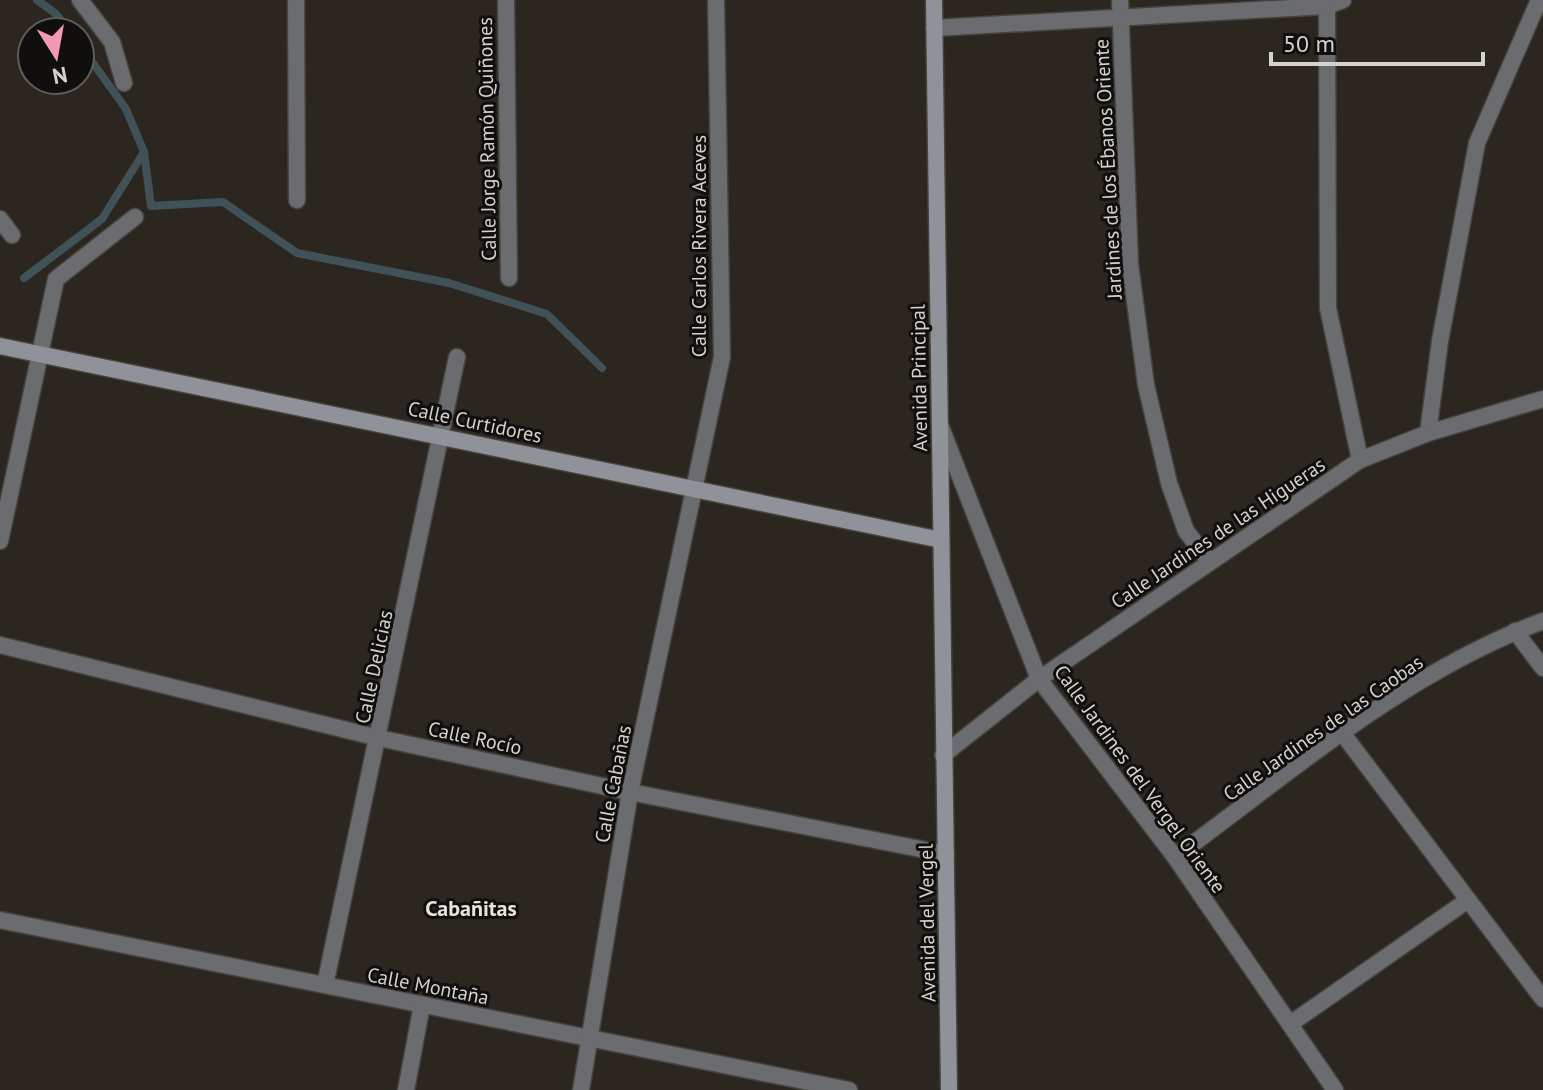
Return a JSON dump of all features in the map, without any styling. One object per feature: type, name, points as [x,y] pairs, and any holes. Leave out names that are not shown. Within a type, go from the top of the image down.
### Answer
[{"type":"street","points":[[80,0],[112,42],[124,83]]},
{"type":"street","points":[[296,0],[297,200]]},
{"type":"street","name":"Calle Jorge Ramón Quiñones","points":[[506,0],[509,278]]},
{"type":"street","name":"Calle Carlos Rivera Aceves","points":[[694,488],[722,357],[716,0]]},
{"type":"street","name":"Avenida Principal","points":[[934,0],[943,755]]},
{"type":"street","points":[[1428,433],[1440,341],[1477,143],[1539,0]]},
{"type":"street","points":[[934,28],[1120,8],[1333,2],[1328,308],[1360,460]]},
{"type":"street","name":"Jardines de los Ébanos Oriente","points":[[1120,8],[1130,264],[1146,385],[1169,483],[1186,531],[1210,562]]},
{"type":"street","points":[[0,541],[56,279],[135,217]]},
{"type":"street","points":[[0,219],[12,235]]},
{"type":"street","name":"Calle Curtidores","points":[[0,346],[39,351],[941,540]]},
{"type":"street","name":"Calle Delicias","points":[[325,985],[444,436],[457,357]]},
{"type":"street","name":"Calle Jardines de las Higueras","points":[[943,755],[1039,679],[1360,460],[1428,433],[1543,399]]},
{"type":"street","name":"Calle Jardines del Vergel Oriente","points":[[939,424],[1039,679],[1175,857],[1335,1090]]},
{"type":"street","name":"Calle Cabañas","points":[[581,1090],[630,792],[694,488]]},
{"type":"street","name":"Calle Jardines de las Caobas","points":[[1175,857],[1425,678],[1515,631],[1543,621]]},
{"type":"street","points":[[1515,631],[1543,668]]},
{"type":"street","name":"Calle Rocío","points":[[0,645],[379,738],[630,792],[946,854]]},
{"type":"street","points":[[1343,734],[1543,999]]},
{"type":"street","name":"Avenida del Vergel","points":[[943,755],[949,1090]]},
{"type":"street","points":[[1290,1024],[1468,900]]},
{"type":"street","name":"Calle Montaña","points":[[0,920],[849,1090]]},
{"type":"street","points":[[406,1090],[422,1005]]},
{"type":"waterway","points":[[37,0],[57,16]]},
{"type":"waterway","points":[[24,278],[102,219],[144,152],[126,109],[96,67]]},
{"type":"waterway","points":[[144,152],[151,206],[223,202],[297,253],[449,283],[547,314],[602,368]]},
{"type":"district","name":"Cabañitas","points":[[471,908]]}]
